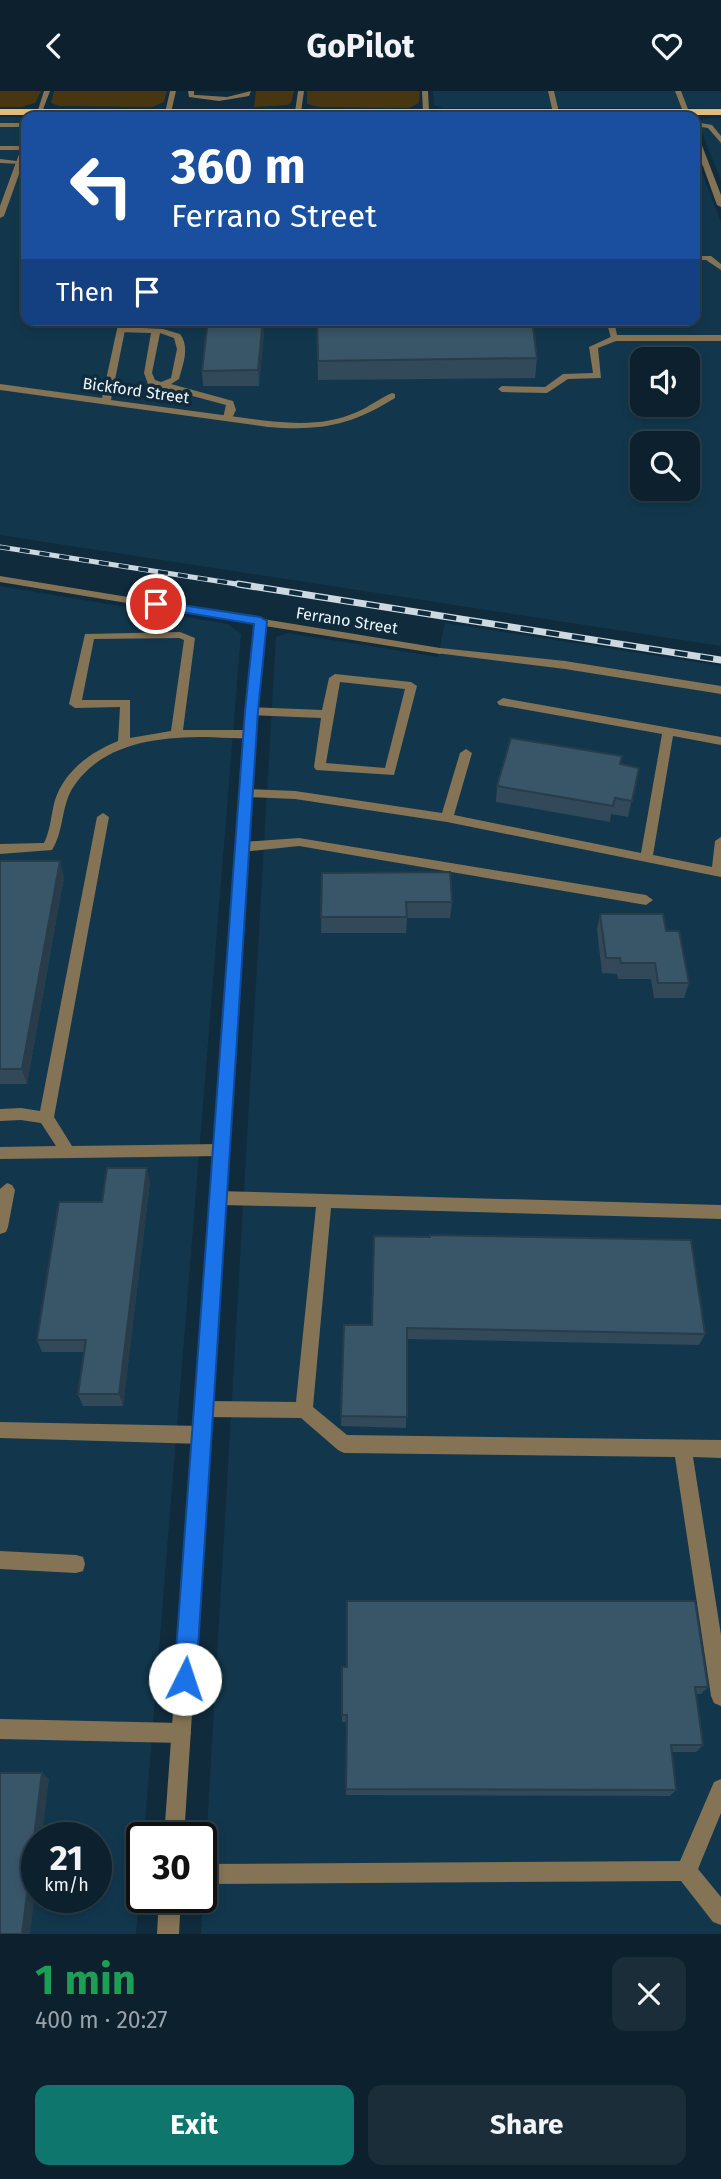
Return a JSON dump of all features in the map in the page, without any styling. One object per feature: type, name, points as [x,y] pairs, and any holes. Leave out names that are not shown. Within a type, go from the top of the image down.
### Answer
[{"type":"main road","points":[[0,111],[21,113]]},
{"type":"main road","points":[[298,112],[426,112]]},
{"type":"main road","points":[[700,114],[721,113]]},
{"type":"street","points":[[39,112],[47,91]]},
{"type":"street","points":[[169,112],[173,91]]},
{"type":"street","points":[[191,91],[191,96],[201,98],[238,98],[247,95],[248,91]]},
{"type":"street","points":[[298,112],[301,91]]},
{"type":"street","points":[[425,91],[426,112]]},
{"type":"street","points":[[551,91],[555,112]]},
{"type":"street","points":[[678,91],[686,112]]},
{"type":"street","points":[[0,125],[21,125]]},
{"type":"street","points":[[700,125],[710,126],[721,141]]},
{"type":"street","points":[[0,148],[21,147]]},
{"type":"street","points":[[700,149],[721,205]]},
{"type":"street","points":[[0,161],[20,162],[0,216]]},
{"type":"street","points":[[700,162],[705,163]]},
{"type":"street","points":[[700,258],[708,258],[721,268]]},
{"type":"street","points":[[106,401],[122,326]]},
{"type":"street","points":[[128,326],[173,333],[181,343],[175,379],[160,386]]},
{"type":"street","points":[[612,326],[615,338]]},
{"type":"street","points":[[156,331],[148,373],[151,382],[230,403],[228,418]]},
{"type":"street","points":[[502,389],[547,390],[566,376],[598,376],[593,347],[615,338],[721,338]]},
{"type":"street","name":"Bickford Street","points":[[0,387],[305,427],[333,425],[361,416],[392,396]]},
{"type":"street","name":"Ferrano Street","points":[[0,579],[440,651],[565,665],[721,690]]},
{"type":"street","points":[[175,1822],[251,711],[260,621]]},
{"type":"street","points":[[124,743],[126,703],[75,704],[89,636],[180,635],[190,638],[176,735]]},
{"type":"street","points":[[335,678],[411,686],[390,772],[320,767],[327,714],[335,678]]},
{"type":"street","points":[[503,702],[721,741]]},
{"type":"street","points":[[251,711],[327,714]]},
{"type":"street","points":[[646,858],[668,732]]},
{"type":"street","points":[[0,849],[48,847],[53,840],[64,792],[84,764],[105,749],[124,743],[176,735],[250,734]]},
{"type":"street","points":[[447,818],[466,753]]},
{"type":"street","points":[[246,793],[295,795],[447,818],[718,873],[721,841]]},
{"type":"street","points":[[68,1152],[46,1118],[103,817]]},
{"type":"street","points":[[242,847],[299,842],[646,900]]},
{"type":"street","points":[[0,1115],[21,1114],[46,1118]]},
{"type":"street","points":[[0,1153],[221,1150]]},
{"type":"street","points":[[0,1227],[7,1190]]},
{"type":"street","points":[[218,1198],[721,1215]]},
{"type":"street","points":[[304,1410],[324,1201]]},
{"type":"street","points":[[204,1409],[304,1410],[344,1444],[721,1449]]},
{"type":"street","points":[[0,1430],[202,1435]]},
{"type":"street","points":[[683,1450],[718,1656],[721,1696]]},
{"type":"street","points":[[0,1560],[76,1564]]},
{"type":"street","points":[[0,1729],[181,1734]]},
{"type":"street","points":[[685,1871],[721,1789]]},
{"type":"street","points":[[217,1874],[685,1871]]},
{"type":"street","points":[[685,1871],[721,1914]]},
{"type":"street","points":[[167,1934],[169,1913]]},
{"type":"shaded area","points":[[0,91],[41,91],[35,103],[22,107],[0,107]]},
{"type":"shaded area","points":[[54,91],[167,91],[164,102],[152,107],[59,106],[51,103]]},
{"type":"shaded area","points":[[256,91],[294,91],[288,105],[254,107]]},
{"type":"shaded area","points":[[307,91],[420,91],[419,103],[409,108],[319,107],[307,104]]},
{"type":"shaded area","points":[[433,91],[721,91],[721,108],[444,108],[434,105]]},
{"type":"shaded area","points":[[0,117],[21,117],[21,326],[700,326],[700,167],[721,222],[721,646],[0,535]]},
{"type":"shaded area","points":[[721,118],[721,180],[700,128],[703,119]]},
{"type":"shaded area","points":[[0,586],[228,624],[241,634],[145,1822],[126,1822],[126,1913],[138,1913],[136,1934],[0,1934]]},
{"type":"shaded area","points":[[445,623],[721,666],[721,1934],[201,1934],[202,1913],[217,1913],[217,1822],[207,1822],[276,637],[288,633],[438,657]]},
{"type":"building","points":[[207,326],[262,326],[258,370],[202,371]]},
{"type":"building","points":[[317,326],[533,326],[537,358],[318,361]]},
{"type":"building","points":[[511,738],[622,756],[620,764],[639,768],[632,801],[615,798],[613,806],[497,786]]},
{"type":"building","points":[[0,861],[60,861],[22,1069],[0,1069]]},
{"type":"building","points":[[450,872],[452,902],[406,902],[407,917],[321,917],[322,873]]},
{"type":"building","points":[[600,914],[663,914],[666,931],[679,931],[689,983],[658,983],[655,963],[621,963],[620,958],[606,958]]},
{"type":"building","points":[[107,1168],[147,1168],[119,1394],[78,1394],[86,1340],[37,1340],[59,1202],[102,1202]]},
{"type":"building","points":[[374,1236],[691,1240],[705,1334],[407,1328],[407,1417],[341,1416],[344,1325],[372,1325]]},
{"type":"building","points":[[347,1601],[695,1601],[708,1687],[695,1687],[703,1745],[671,1745],[676,1790],[346,1789],[347,1715],[342,1715],[342,1667],[347,1667]]},
{"type":"building","points":[[0,1773],[42,1773],[36,1822],[21,1822],[21,1913],[25,1913],[22,1934],[0,1934]]},
{"type":"railway","points":[[0,547],[249,586]]},
{"type":"railway","points":[[238,584],[721,660]]},
{"type":"route","points":[[156,604],[260,621],[251,711],[185,1679]]}]
